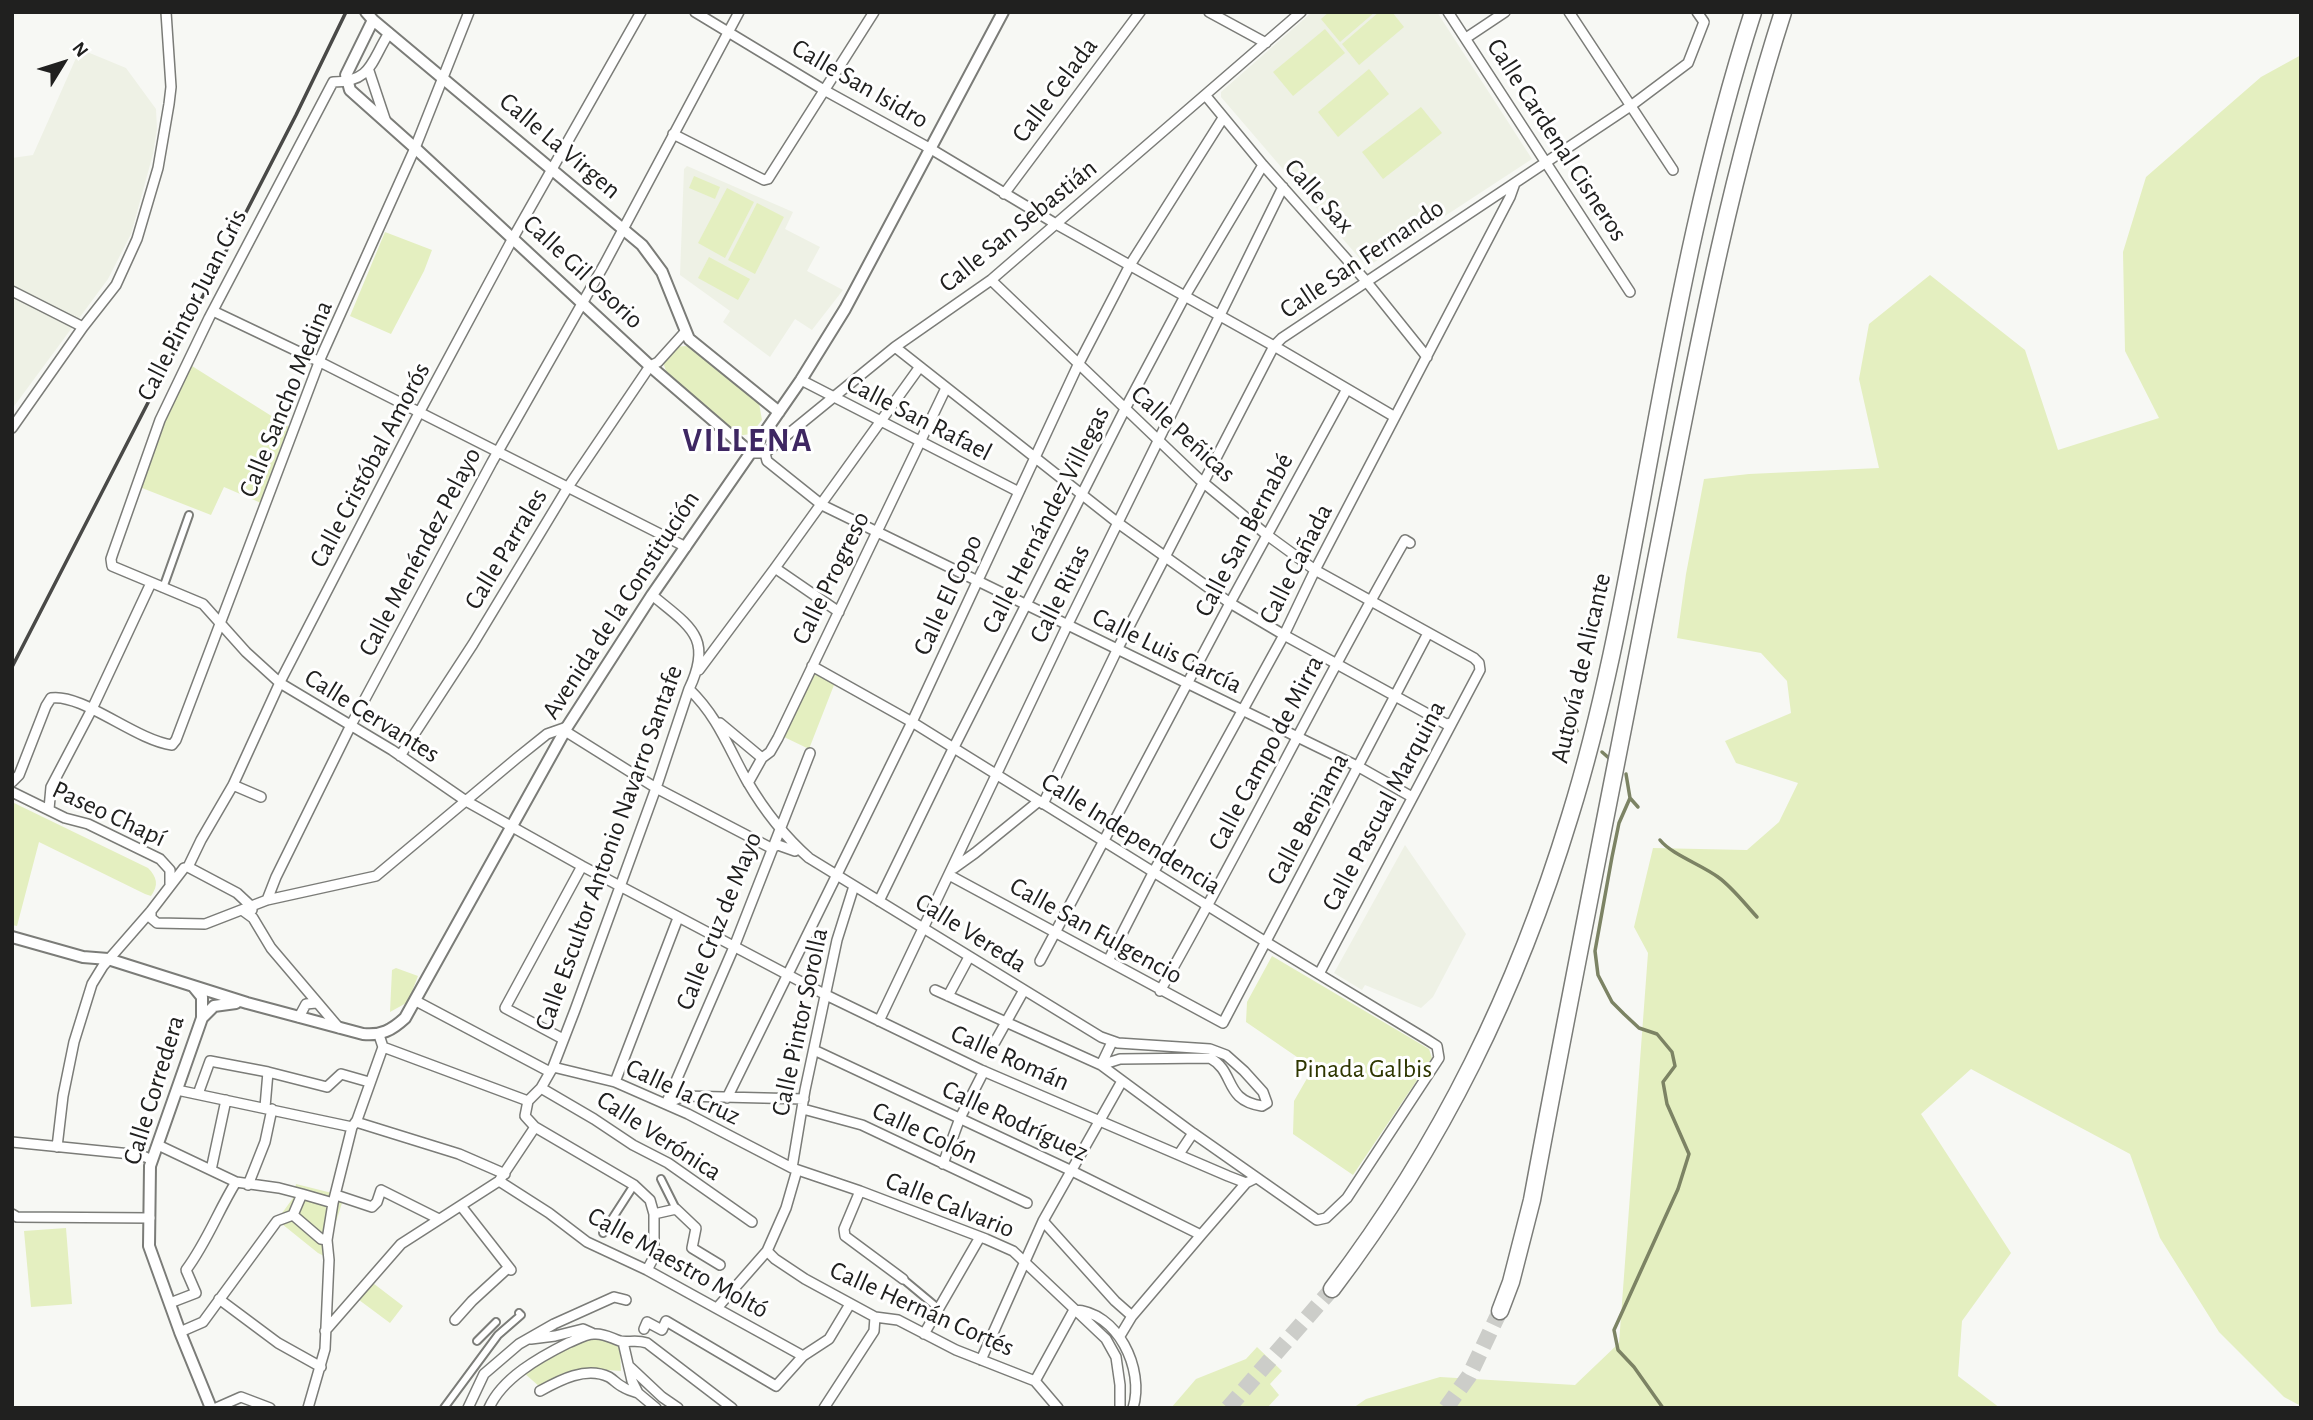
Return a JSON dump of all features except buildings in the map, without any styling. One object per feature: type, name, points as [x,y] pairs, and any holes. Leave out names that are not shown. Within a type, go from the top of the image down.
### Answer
[{"type":"highway","name":"Autovía de Alicante","points":[[1332,1289],[1399,1195],[1466,1080],[1516,970],[1566,829],[1597,720],[1623,601],[1704,186],[1753,12]]},
{"type":"highway","name":"Autovía de Alicante","points":[[1500,1311],[1511,1282],[1532,1200],[1688,400],[1725,227],[1760,89],[1783,12]]},
{"type":"street","points":[[12,428],[116,285],[137,239],[158,168],[171,87],[166,12]]},
{"type":"street","name":"Calle Sancho Medina","points":[[92,709],[138,734],[162,743],[172,745],[176,740],[320,362],[415,148],[469,12]]},
{"type":"street","name":"Calle Cristóbal Amorós","points":[[57,1147],[63,1096],[74,1042],[92,984],[114,953],[184,868],[188,867],[233,785],[280,683],[419,414],[513,238],[641,12]]},
{"type":"street","name":"Calle San Isidro","points":[[695,12],[824,90],[1395,417]]},
{"type":"street","name":"Calle Menéndez Pelayo","points":[[267,900],[351,725],[497,453],[623,230],[739,12]]},
{"type":"street","points":[[673,134],[764,180],[768,179],[874,12]]},
{"type":"street","name":"Avenida de la Constitución","points":[[379,1035],[391,1030],[405,1018],[416,1001],[566,729],[652,595],[801,380],[845,309],[1003,12]]},
{"type":"street","name":"Calle Celada","points":[[1004,194],[1140,12]]},
{"type":"street","points":[[1209,12],[1266,43]]},
{"type":"street","name":"Calle San Sebastián","points":[[765,453],[895,347],[991,280],[1301,12]]},
{"type":"street","name":"Calle Cardenal Cisneros","points":[[1448,12],[1630,292]]},
{"type":"street","points":[[1466,38],[1505,12]]},
{"type":"street","points":[[1569,12],[1673,170]]},
{"type":"street","name":"Calle San Fernando","points":[[951,871],[1041,802],[1274,346],[1366,281],[1632,105],[1688,64],[1703,22],[1697,12]]},
{"type":"street","name":"Calle La Virgen","points":[[369,16],[642,245],[658,265],[685,332]]},
{"type":"street","name":"Calle Pintor Juan Gris","points":[[348,86],[346,75],[369,16]]},
{"type":"street","points":[[369,71],[389,33]]},
{"type":"street","name":"Calle Pintor Juan Gris","points":[[348,86],[369,71]]},
{"type":"street","name":"Calle Gil Osorio","points":[[369,71],[386,122]]},
{"type":"street","name":"Calle Pintor Juan Gris","points":[[117,569],[111,559],[151,441],[213,311],[333,82],[348,86]]},
{"type":"street","name":"Calle Gil Osorio","points":[[348,86],[650,366],[751,453]]},
{"type":"street","name":"Calle Sax","points":[[1206,96],[1366,281],[1427,357]]},
{"type":"street","name":"Calle El Copo","points":[[727,1098],[912,722],[1078,365],[1130,265],[1223,118]]},
{"type":"street","name":"Calle Hernández Villegas","points":[[879,901],[1125,409],[1185,296],[1263,164]]},
{"type":"street","name":"Calle Cañada","points":[[1108,961],[1153,873],[1284,635],[1515,183]]},
{"type":"street","name":"Calle Ritas","points":[[879,1021],[1067,626],[1283,187]]},
{"type":"street","name":"Calle Peñicas","points":[[991,280],[1203,482],[1267,535],[1315,570],[1474,658]]},
{"type":"street","points":[[12,291],[83,327]]},
{"type":"street","points":[[213,311],[320,362],[419,414],[670,537],[685,547]]},
{"type":"street","points":[[685,332],[694,344],[779,412]]},
{"type":"street","name":"Calle Parrales","points":[[400,756],[473,644],[568,487],[650,366],[658,362],[685,332]]},
{"type":"street","points":[[895,347],[1118,523],[1230,603],[1337,665],[1446,723],[1451,723]]},
{"type":"street","points":[[696,674],[822,505],[919,368]]},
{"type":"street","name":"Calle San Rafael","points":[[801,380],[1019,492]]},
{"type":"street","name":"Calle Progreso","points":[[748,783],[762,758],[770,752],[778,738],[946,388]]},
{"type":"street","name":"Calle San Bernabé","points":[[1040,961],[1347,388]]},
{"type":"street","points":[[751,453],[765,453]]},
{"type":"street","name":"Calle Luis García","points":[[765,453],[766,461],[822,505],[1359,767],[1412,797]]},
{"type":"street","points":[[163,588],[189,515]]},
{"type":"street","name":"Calle Campo de Mirra","points":[[1160,991],[1208,906],[1369,601],[1405,540],[1410,543]]},
{"type":"street","points":[[775,568],[839,612]]},
{"type":"street","name":"Calle Cervantes","points":[[117,569],[203,604],[246,652],[280,683],[400,756],[466,801],[678,918]]},
{"type":"street","points":[[49,809],[51,788],[92,709],[151,583]]},
{"type":"street","name":"Calle Escultor Antonio Navarro Santafe","points":[[527,1104],[541,1088],[563,1039],[696,674],[700,649],[695,634],[652,595]]},
{"type":"street","name":"Calle Benjama","points":[[1223,1023],[1428,634]]},
{"type":"street","name":"Calle Pascual Marquina","points":[[1319,974],[1480,670],[1479,663],[1474,658]]},
{"type":"street","name":"Calle Independencia","points":[[812,666],[912,722],[1437,1046],[1439,1058],[1347,1198],[1326,1218],[1317,1220],[1251,1180]]},
{"type":"street","points":[[689,689],[705,704],[715,719],[762,758]]},
{"type":"street","points":[[12,782],[16,781],[19,775],[51,698],[62,698],[92,709]]},
{"type":"street","name":"Calle Vereda","points":[[715,719],[748,783],[779,829],[809,858]]},
{"type":"street","points":[[151,911],[151,918],[159,924],[205,924],[267,900],[379,875],[547,734],[566,729]]},
{"type":"street","name":"Calle Vereda","points":[[566,729],[656,788],[771,848],[782,845],[809,858],[1111,1042]]},
{"type":"street","name":"Calle Cruz de Mayo","points":[[666,1104],[734,947],[810,753]]},
{"type":"street","points":[[233,785],[261,797]]},
{"type":"street","name":"Paseo Chapí","points":[[12,792],[65,818],[88,824],[160,859],[170,870],[170,886]]},
{"type":"street","points":[[563,1039],[505,1008],[582,866]]},
{"type":"street","points":[[188,867],[237,893],[271,948],[340,1028]]},
{"type":"street","name":"Calle San Fulgencio","points":[[951,871],[1160,991],[1223,1023]]},
{"type":"street","name":"Calle Pintor Sorolla","points":[[717,1308],[766,1251],[786,1208],[837,940],[854,886]]},
{"type":"street","points":[[615,1082],[678,918]]},
{"type":"street","name":"Calle Román","points":[[678,918],[826,995],[984,1071],[1179,1154],[1251,1180]]},
{"type":"street","points":[[13,941],[83,957],[114,953],[122,965],[247,1003],[363,1034],[379,1035],[383,1047],[354,1125],[327,1240],[329,1260],[325,1349],[308,1408]]},
{"type":"street","points":[[948,996],[970,957]]},
{"type":"street","name":"Calle Corredera","points":[[193,986],[202,997],[202,1018],[150,1166],[149,1246],[180,1332],[214,1408]]},
{"type":"street","points":[[935,990],[1101,1065],[1251,1180],[1199,1233],[1132,1316],[1120,1336],[1130,1358],[1134,1381],[1133,1408]]},
{"type":"street","points":[[995,1042],[1024,990]]},
{"type":"street","name":"Calle la Cruz","points":[[416,1001],[551,1069],[615,1082],[666,1104],[794,1169]]},
{"type":"street","points":[[202,1018],[219,1004],[247,1003]]},
{"type":"street","points":[[299,1017],[306,1004],[316,1003]]},
{"type":"street","points":[[1101,1065],[1111,1042],[1210,1053],[1226,1055],[1263,1092],[1267,1103],[1262,1106],[1246,1104],[1233,1090],[1219,1063],[1210,1053]]},
{"type":"street","points":[[383,1047],[527,1104],[526,1120],[535,1127],[634,1185],[650,1200],[654,1214],[654,1257],[647,1270]]},
{"type":"street","name":"Calle Rodríguez","points":[[814,1050],[1199,1233]]},
{"type":"street","points":[[1101,1065],[1120,1059],[1210,1053]]},
{"type":"street","points":[[198,1094],[210,1061],[327,1087],[341,1074],[369,1082]]},
{"type":"street","points":[[943,1164],[960,1118],[984,1071]]},
{"type":"street","points":[[248,1185],[265,1142],[269,1108],[268,1072]]},
{"type":"street","points":[[981,1360],[1043,1221],[1122,1081]]},
{"type":"street","name":"Calle Verónica","points":[[541,1088],[633,1145],[668,1163],[752,1222]]},
{"type":"street","name":"Calle Maestro Moltó","points":[[177,1090],[354,1125],[459,1154],[502,1177],[587,1242],[647,1270],[803,1356]]},
{"type":"street","name":"Calle Colón","points":[[666,1104],[683,1096],[804,1104],[862,1125],[1027,1203]]},
{"type":"street","points":[[211,1170],[226,1100]]},
{"type":"street","points":[[325,1331],[401,1244],[502,1177],[535,1127]]},
{"type":"street","points":[[1179,1154],[1193,1133]]},
{"type":"street","points":[[12,1142],[141,1155],[152,1160]]},
{"type":"street","points":[[158,1145],[236,1182],[279,1188],[368,1207],[377,1202],[381,1191],[439,1219]]},
{"type":"street","name":"Calle Calvario","points":[[794,1169],[859,1191],[1013,1251],[1106,1339],[1116,1357],[1120,1408]]},
{"type":"street","points":[[661,1178],[676,1209],[696,1228],[692,1248],[720,1265]]},
{"type":"street","points":[[170,1303],[196,1293],[186,1270],[205,1242],[236,1182]]},
{"type":"street","points":[[603,1233],[634,1185]]},
{"type":"street","points":[[859,1191],[844,1233],[939,1309]]},
{"type":"street","points":[[180,1332],[203,1322],[277,1222],[293,1215],[302,1194]]},
{"type":"street","points":[[455,1320],[472,1301],[510,1269],[461,1206]]},
{"type":"street","points":[[654,1214],[676,1209]]},
{"type":"street","points":[[12,1214],[17,1217],[150,1218]]},
{"type":"street","points":[[293,1215],[321,1239],[327,1240]]},
{"type":"street","points":[[1043,1221],[1115,1301],[1132,1316]]},
{"type":"street","points":[[924,1334],[980,1237]]},
{"type":"street","name":"Calle Hernán Cortés","points":[[766,1251],[784,1266],[875,1317],[898,1320],[981,1360],[1035,1381],[1058,1408]]},
{"type":"street","points":[[468,1408],[484,1374],[526,1340],[614,1297],[626,1300]]},
{"type":"street","points":[[219,1299],[278,1343],[321,1367]]},
{"type":"street","points":[[644,1328],[647,1322],[662,1330],[666,1321],[776,1386],[803,1356],[829,1339],[850,1304]]},
{"type":"street","points":[[1035,1381],[1074,1310]]},
{"type":"street","name":"Calle Calvario","points":[[1074,1310],[1093,1314],[1120,1336]]},
{"type":"street","points":[[444,1408],[498,1335],[521,1315],[519,1313]]},
{"type":"street","points":[[824,1408],[874,1331],[875,1317]]},
{"type":"street","points":[[477,1341],[496,1322]]},
{"type":"street","points":[[526,1340],[583,1329],[623,1342],[636,1340],[647,1343],[732,1408]]},
{"type":"street","points":[[489,1408],[522,1369],[544,1355],[592,1333]]},
{"type":"street","points":[[623,1342],[632,1381],[639,1393],[656,1408]]},
{"type":"street","points":[[629,1365],[678,1408]]},
{"type":"street","points":[[540,1391],[566,1378],[581,1374],[598,1374],[639,1393]]},
{"type":"street","points":[[214,1408],[241,1397],[270,1408]]},
{"type":"shaded area","points":[[1312,12],[1437,12],[1532,159],[1367,267],[1221,97],[1221,92]]},
{"type":"shaded area","points":[[80,49],[126,68],[156,109],[157,129],[153,154],[131,234],[108,279],[12,409],[12,158],[33,155]]},
{"type":"shaded area","points":[[687,166],[793,212],[785,229],[820,247],[807,271],[843,290],[812,330],[795,319],[770,357],[723,322],[730,311],[680,275],[684,169]]},
{"type":"shaded area","points":[[1405,845],[1466,934],[1433,997],[1421,1008],[1365,985],[1362,990],[1334,973]]},
{"type":"green space","points":[[1329,12],[1375,12],[1340,42],[1321,19]]},
{"type":"green space","points":[[1379,12],[1392,12],[1404,27],[1359,65],[1342,44]]},
{"type":"green space","points":[[1325,29],[1345,53],[1293,96],[1273,72]]},
{"type":"green space","points":[[2301,55],[2301,1406],[2284,1397],[2219,1332],[2160,1238],[2130,1154],[1971,1069],[1921,1114],[2011,1253],[1962,1321],[1958,1376],[2000,1408],[1353,1408],[1366,1399],[1440,1377],[1575,1385],[1619,1343],[1648,953],[1634,927],[1653,848],[1747,850],[1779,822],[1798,783],[1736,763],[1725,741],[1791,713],[1787,681],[1761,653],[1677,638],[1704,479],[1749,474],[1879,468],[1859,379],[1869,324],[1930,275],[2025,350],[2058,450],[2159,418],[2125,351],[2123,252],[2146,177],[2261,77]]},
{"type":"green space","points":[[1369,69],[1389,94],[1338,137],[1318,112]]},
{"type":"green space","points":[[1421,107],[1442,133],[1383,179],[1362,152]]},
{"type":"green space","points":[[694,176],[720,187],[715,199],[689,188]]},
{"type":"green space","points":[[727,188],[754,202],[725,258],[698,243]]},
{"type":"green space","points":[[757,203],[784,217],[755,274],[728,260]]},
{"type":"green space","points":[[385,232],[432,250],[391,334],[350,316]]},
{"type":"green space","points":[[709,257],[750,279],[738,300],[698,278]]},
{"type":"green space","points":[[687,346],[759,403],[762,420],[751,434],[736,436],[666,371],[663,362],[674,347]]},
{"type":"green space","points":[[192,366],[289,427],[261,503],[224,487],[211,515],[142,488],[158,435]]},
{"type":"green space","points":[[814,671],[834,685],[809,749],[784,737]]},
{"type":"green space","points":[[12,802],[148,868],[156,881],[151,896],[39,842],[17,926],[12,925]]},
{"type":"green space","name":"Pinada Galbis","points":[[1272,956],[1429,1049],[1432,1058],[1353,1175],[1293,1134],[1294,1101],[1313,1068],[1246,1022],[1247,1002]]},
{"type":"green space","points":[[396,968],[418,976],[408,1002],[390,1012],[392,970]]},
{"type":"green space","points":[[296,1184],[332,1193],[343,1200],[333,1231],[332,1260],[318,1253],[277,1220],[293,1198]]},
{"type":"green space","points":[[66,1228],[72,1304],[31,1307],[24,1231]]},
{"type":"green space","points":[[369,1280],[403,1306],[390,1323],[355,1297]]},
{"type":"green space","points":[[595,1338],[614,1341],[620,1350],[621,1371],[579,1371],[540,1387],[524,1373],[567,1348]]},
{"type":"green space","points":[[1257,1347],[1282,1371],[1270,1384],[1279,1395],[1267,1408],[1171,1408],[1196,1379],[1246,1359]]},
{"type":"waterway","points":[[1565,715],[1577,731]]},
{"type":"waterway","points":[[1602,752],[1610,759]]},
{"type":"waterway","points":[[1626,774],[1630,798],[1638,807]]},
{"type":"waterway","points":[[1630,798],[1619,823],[1595,951],[1598,975],[1612,1002],[1639,1028],[1657,1034],[1672,1052],[1675,1066],[1663,1082],[1667,1104],[1689,1154],[1678,1189],[1614,1330],[1618,1350],[1634,1367],[1663,1408]]},
{"type":"waterway","points":[[1660,840],[1671,850],[1723,881],[1757,917]]},
{"type":"tunnel","points":[[1228,1408],[1332,1289]]},
{"type":"tunnel","points":[[1446,1408],[1469,1376],[1500,1311]]},
{"type":"railway","points":[[12,667],[296,115],[346,12]]},
{"type":"district","name":"VILLENA","points":[[748,441]]}]
